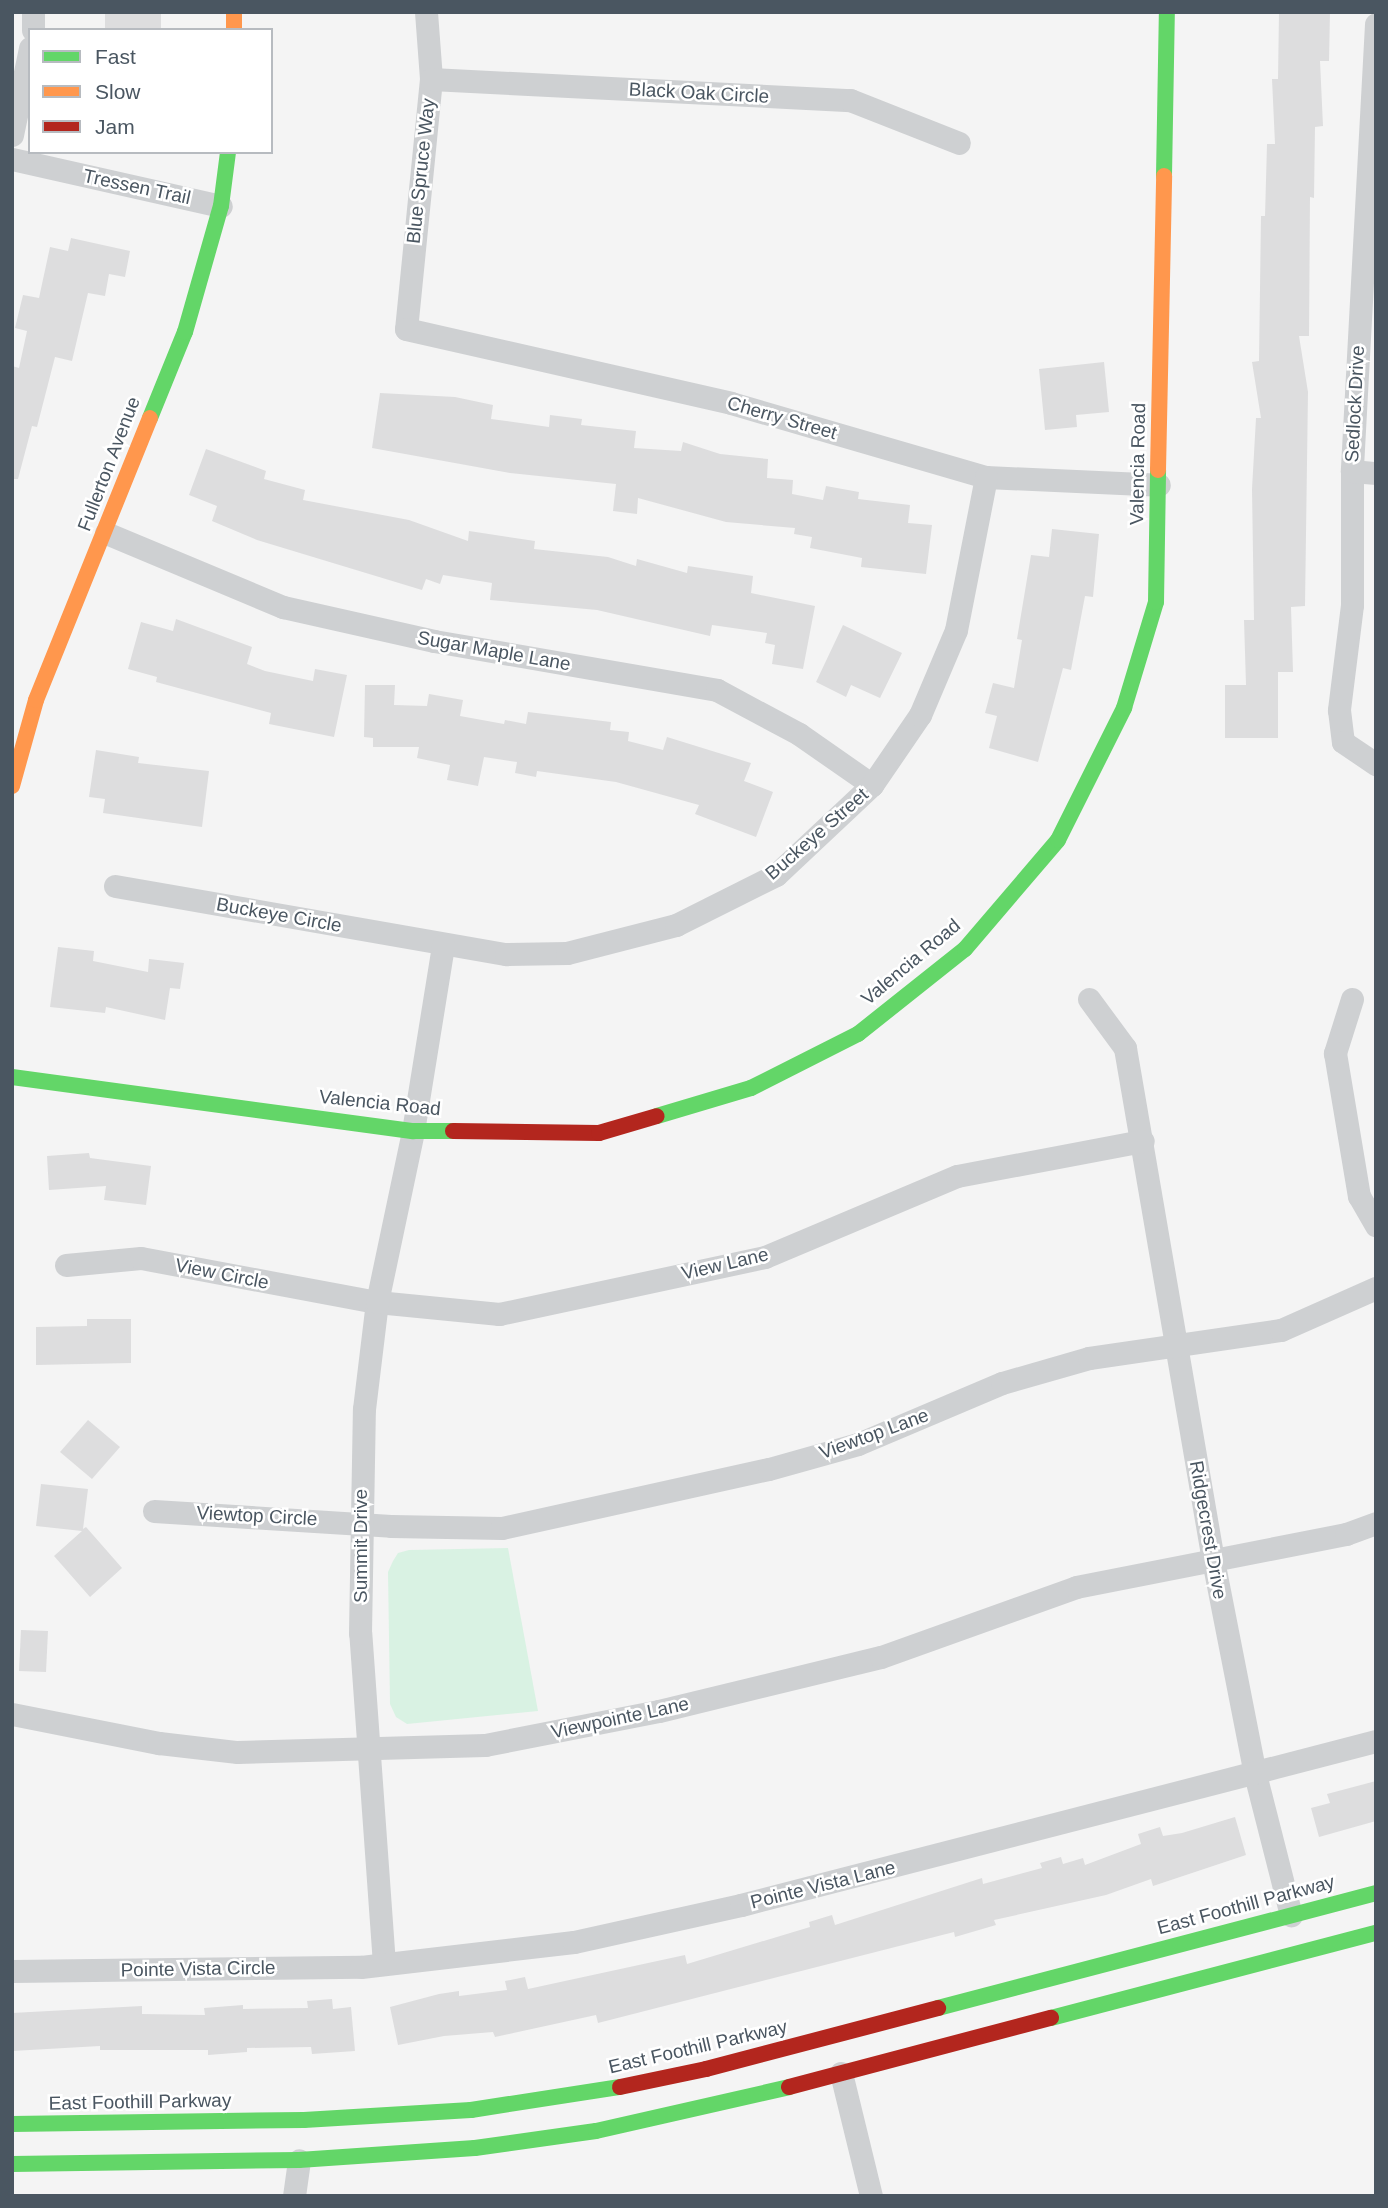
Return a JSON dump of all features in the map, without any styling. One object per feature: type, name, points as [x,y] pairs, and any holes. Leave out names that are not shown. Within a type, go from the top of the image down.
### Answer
[{"type":"main road","name":"Valencia Road","points":[[12,1077],[413,1131],[599,1133],[751,1088],[858,1034],[965,949],[1058,840],[1124,708],[1156,602],[1167,12]]},
{"type":"main road","name":"Fullerton Avenue","points":[[12,786],[36,700],[106,533],[185,332],[221,206],[228,154]]},
{"type":"main road","name":"East Foothill Parkway","points":[[12,2124],[317,2120],[471,2110],[589,2093],[718,2066],[1376,1893]]},
{"type":"main road","points":[[12,2164],[299,2160],[475,2148],[596,2131],[841,2073],[1376,1933]]},
{"type":"street","name":"Blue Spruce Way","points":[[405,329],[430,79],[426,12]]},
{"type":"street","name":"Sedlock Drive","points":[[1376,24],[1371,160],[1352,471],[1352,606],[1339,710],[1343,742],[1376,764]]},
{"type":"street","points":[[12,135],[28,58]]},
{"type":"street","name":"Black Oak Circle","points":[[430,79],[850,100],[959,143]]},
{"type":"street","name":"Tressen Trail","points":[[12,159],[221,206]]},
{"type":"street","name":"Cherry Street","points":[[405,329],[732,402],[986,477],[1159,485]]},
{"type":"street","points":[[1352,471],[1376,472]]},
{"type":"street","name":"Buckeye Street","points":[[443,945],[506,954],[567,954],[676,925],[776,875],[872,785],[920,715],[956,630],[986,477]]},
{"type":"street","name":"Sugar Maple Lane","points":[[106,533],[283,607],[434,641],[717,690],[799,734],[872,785]]},
{"type":"street","name":"Buckeye Circle","points":[[115,886],[443,945]]},
{"type":"street","name":"Summit Drive","points":[[384,1964],[366,1750],[360,1523],[364,1409],[377,1303],[413,1131],[443,945]]},
{"type":"street","name":"Ridgecrest Drive","points":[[1089,999],[1125,1048],[1213,1560],[1255,1773],[1292,1915]]},
{"type":"street","points":[[1352,999],[1335,1053],[1359,1196],[1376,1226]]},
{"type":"street","name":"View Lane","points":[[377,1303],[499,1314],[765,1257],[957,1176],[1143,1141]]},
{"type":"street","name":"View Circle","points":[[66,1265],[141,1258],[377,1303]]},
{"type":"street","name":"Viewtop Lane","points":[[360,1523],[502,1528],[769,1469],[858,1444],[1002,1382],[1089,1358],[1280,1330],[1376,1288]]},
{"type":"street","name":"Viewtop Circle","points":[[154,1511],[360,1523]]},
{"type":"street","name":"Viewpointe Lane","points":[[12,1714],[159,1743],[237,1752],[485,1745],[659,1712],[880,1657],[1076,1587],[1346,1534],[1376,1523]]},
{"type":"street","name":"Pointe Vista Lane","points":[[384,1964],[574,1942],[741,1905],[1376,1741]]},
{"type":"street","name":"Pointe Vista Circle","points":[[12,1971],[384,1964]]},
{"type":"street","points":[[841,2073],[871,2196]]},
{"type":"street","points":[[294,2196],[299,2160]]},
{"type":"green space","points":[[508,1548],[538,1711],[407,1724],[396,1717],[390,1704],[388,1572],[393,1561],[398,1553],[409,1550]]},
{"type":"building","points":[[105,12],[161,12],[161,28],[105,28]]},
{"type":"building","points":[[1279,12],[1330,12],[1329,61],[1320,61],[1323,126],[1315,127],[1314,198],[1310,197],[1309,336],[1299,336],[1308,392],[1305,606],[1291,607],[1293,672],[1278,672],[1278,738],[1225,738],[1225,685],[1246,685],[1244,620],[1254,620],[1252,489],[1256,418],[1261,418],[1252,362],[1259,361],[1261,216],[1265,216],[1267,144],[1275,144],[1272,79],[1278,79]]},
{"type":"building","points":[[71,238],[130,251],[125,277],[109,274],[105,296],[88,293],[72,361],[55,357],[37,427],[32,426],[18,479],[12,479],[12,366],[19,368],[27,331],[15,328],[23,295],[39,298],[50,247],[68,251]]},
{"type":"building","points":[[1104,362],[1109,412],[1076,415],[1077,427],[1045,430],[1039,369]]},
{"type":"building","points":[[380,393],[455,397],[493,405],[491,419],[549,427],[550,415],[582,419],[581,425],[636,431],[634,448],[681,451],[683,442],[720,454],[768,459],[767,478],[793,480],[792,494],[823,500],[826,486],[859,492],[858,499],[910,505],[908,523],[932,525],[926,574],[861,567],[862,558],[810,548],[812,537],[794,534],[795,528],[726,522],[638,498],[637,514],[613,511],[616,484],[510,473],[372,448]]},
{"type":"building","points":[[206,449],[266,471],[264,479],[305,490],[303,500],[409,520],[468,541],[469,531],[535,541],[534,549],[608,557],[636,566],[637,559],[687,573],[688,566],[753,576],[751,593],[815,606],[803,669],[772,664],[775,645],[765,643],[767,633],[712,625],[710,636],[597,610],[490,600],[492,583],[443,575],[440,584],[426,579],[422,590],[257,540],[212,521],[217,506],[189,495]]},
{"type":"building","points":[[1052,529],[1099,534],[1093,597],[1085,596],[1071,670],[1063,668],[1038,762],[989,748],[997,716],[985,713],[993,683],[1014,688],[1022,640],[1017,639],[1031,555],[1049,557]]},
{"type":"building","points":[[176,619],[252,647],[247,664],[265,671],[313,681],[315,669],[347,675],[334,737],[269,724],[271,713],[156,682],[157,677],[128,669],[141,622],[173,631]]},
{"type":"building","points":[[843,625],[902,653],[880,698],[851,685],[846,697],[816,682]]},
{"type":"building","points":[[365,685],[395,685],[394,705],[427,706],[429,694],[463,700],[460,716],[504,724],[505,720],[526,724],[528,712],[611,722],[610,730],[629,732],[628,741],[663,750],[667,737],[751,763],[744,781],[773,792],[756,837],[695,814],[699,805],[616,782],[537,771],[536,777],[515,773],[517,762],[484,757],[478,786],[447,780],[450,765],[417,758],[419,747],[373,747],[373,738],[364,737]]},
{"type":"building","points":[[96,750],[139,757],[138,763],[209,771],[202,827],[103,813],[105,799],[89,797]]},
{"type":"building","points":[[58,947],[94,951],[93,961],[148,972],[149,959],[184,963],[180,989],[170,988],[165,1020],[106,1007],[105,1013],[50,1007]]},
{"type":"building","points":[[89,1153],[90,1158],[151,1166],[146,1205],[104,1200],[106,1186],[49,1190],[47,1156]]},
{"type":"building","points":[[87,1319],[131,1319],[131,1363],[36,1365],[36,1327],[87,1326]]},
{"type":"building","points":[[88,1420],[120,1447],[92,1479],[60,1452]]},
{"type":"building","points":[[41,1484],[88,1489],[83,1529],[86,1527],[122,1568],[90,1597],[54,1556],[82,1531],[36,1526]]},
{"type":"building","points":[[21,1630],[48,1631],[46,1672],[19,1671]]},
{"type":"building","points":[[1376,1781],[1376,1821],[1319,1837],[1311,1808],[1330,1803],[1327,1794]]},
{"type":"building","points":[[1235,1817],[1246,1855],[1153,1886],[1151,1879],[1106,1895],[994,1920],[996,1925],[955,1937],[954,1932],[598,2023],[596,2015],[495,2037],[493,2032],[444,2036],[398,2045],[390,2007],[459,1991],[459,1996],[507,1990],[505,1981],[525,1977],[528,1989],[685,1955],[687,1964],[810,1927],[809,1922],[832,1915],[835,1925],[982,1878],[983,1884],[1042,1868],[1040,1863],[1061,1857],[1063,1864],[1083,1858],[1085,1865],[1141,1844],[1138,1834],[1160,1827],[1163,1836]]},
{"type":"building","points":[[332,1999],[333,2009],[351,2007],[355,2051],[312,2054],[311,2047],[247,2048],[247,2052],[208,2055],[208,2050],[100,2050],[100,2046],[12,2051],[12,2013],[142,2006],[142,2014],[205,2015],[204,2008],[243,2005],[243,2009],[308,2008],[307,2001]]},
{"type":"traffic: fast","points":[[1164,176],[1167,12]]},
{"type":"traffic: fast","points":[[150,418],[185,332],[221,206],[228,154]]},
{"type":"traffic: fast","points":[[657,1116],[751,1088],[858,1034],[965,949],[1058,840],[1124,708],[1156,602],[1158,470]]},
{"type":"traffic: fast","points":[[12,1077],[413,1131],[453,1131]]},
{"type":"traffic: fast","points":[[938,2008],[1376,1893]]},
{"type":"traffic: fast","points":[[1051,2018],[1376,1933]]},
{"type":"traffic: fast","points":[[12,2124],[304,2120],[471,2110],[620,2087]]},
{"type":"traffic: fast","points":[[12,2164],[299,2160],[475,2148],[596,2131],[789,2087]]},
{"type":"traffic: slow","points":[[234,12],[234,28]]},
{"type":"traffic: slow","points":[[1158,470],[1164,176]]},
{"type":"traffic: slow","points":[[12,786],[36,700],[150,418]]},
{"type":"traffic: jam","points":[[453,1131],[599,1133],[657,1116]]},
{"type":"traffic: jam","points":[[620,2087],[706,2069],[938,2008]]},
{"type":"traffic: jam","points":[[789,2087],[1051,2018]]}]
